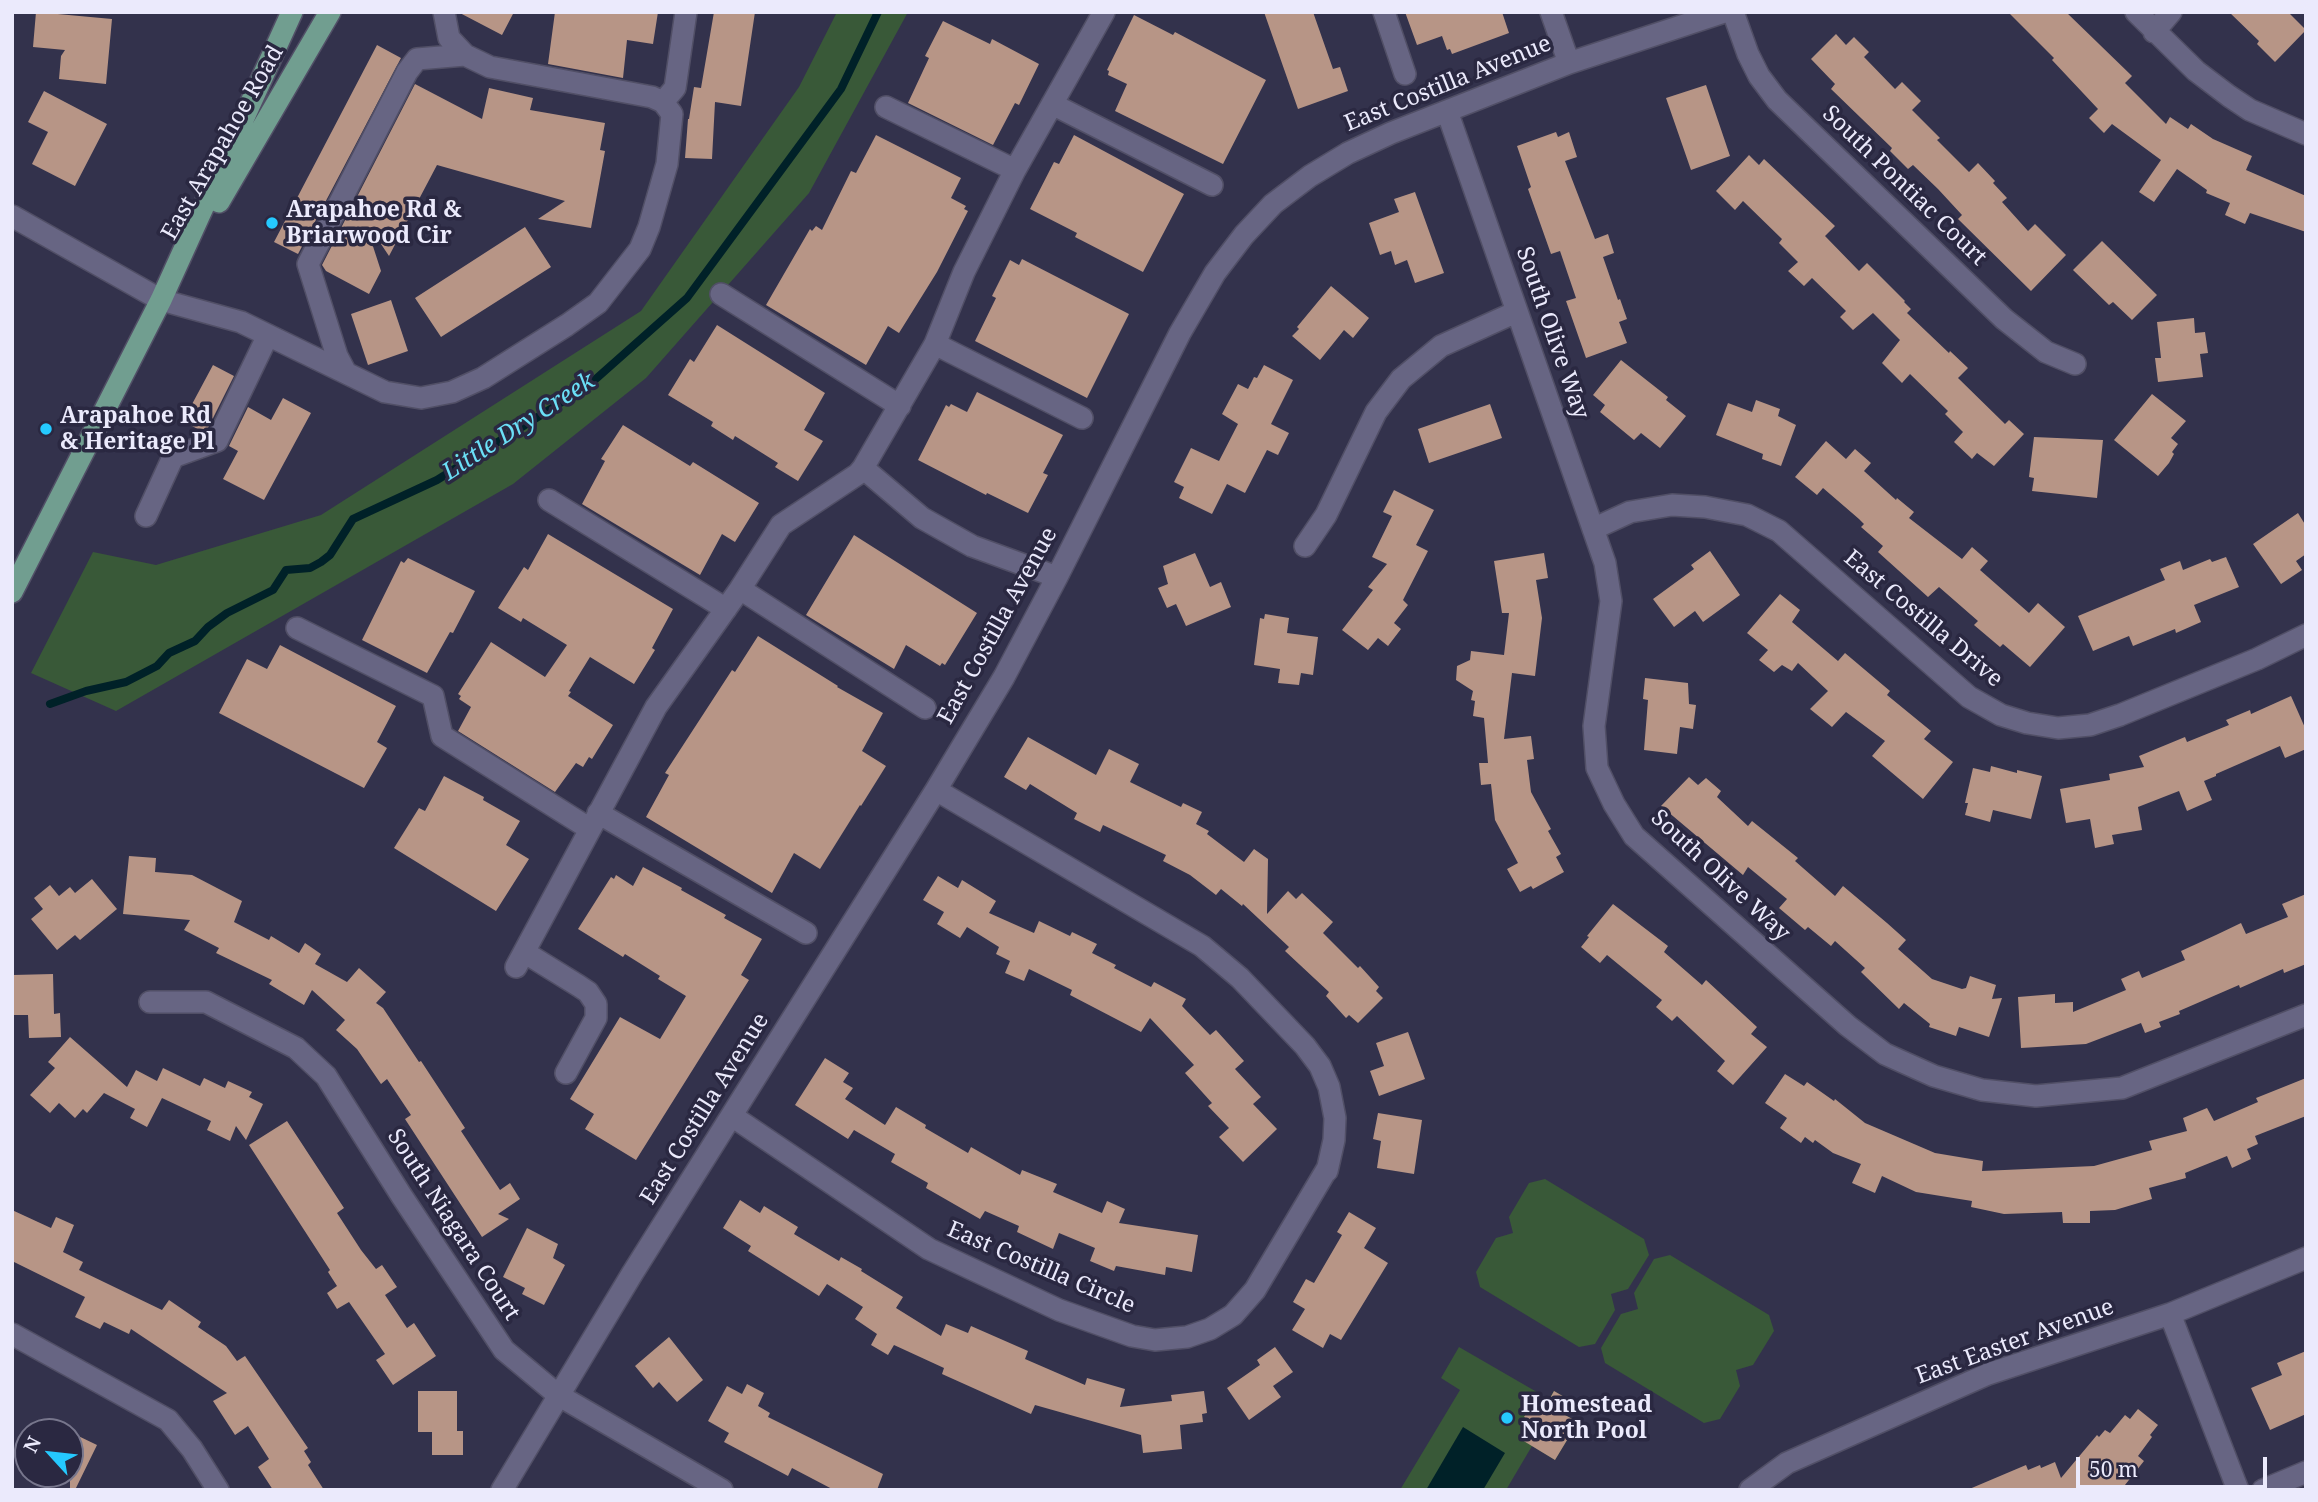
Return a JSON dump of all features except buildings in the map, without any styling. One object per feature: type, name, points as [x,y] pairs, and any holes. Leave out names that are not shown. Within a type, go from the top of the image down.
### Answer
[{"type":"main road","name":"East Arapahoe Road","points":[[12,592],[161,300],[292,12]]},
{"type":"main road","name":"East Arapahoe Road","points":[[161,300],[330,12]]},
{"type":"street","points":[[12,216],[161,300],[242,322],[384,392],[421,397],[452,392],[484,378],[598,303],[640,248],[649,227],[667,163],[672,114],[663,102],[652,97],[490,67],[465,55],[449,38],[444,12]]},
{"type":"street","points":[[663,102],[675,88],[686,12]]},
{"type":"street","points":[[566,1073],[596,1018],[596,1004],[588,992],[579,986],[520,959],[656,707],[740,589],[781,525],[863,468],[935,344],[964,272],[1015,170],[1104,12]]},
{"type":"street","points":[[1384,12],[1405,74]]},
{"type":"street","points":[[1551,12],[1569,63]]},
{"type":"street","name":"East Costilla Avenue","points":[[502,1490],[558,1395],[1004,677],[1180,333],[1215,274],[1244,235],[1273,204],[1310,176],[1348,153],[1391,133],[1569,63],[1724,12]]},
{"type":"street","name":"South Pontiac Court","points":[[1733,12],[1748,54],[1759,76],[1777,100],[2004,319],[2046,352],[2075,364]]},
{"type":"street","points":[[2136,12],[2196,71],[2229,96],[2250,110],[2306,134]]},
{"type":"street","points":[[2154,32],[2171,12]]},
{"type":"street","points":[[346,373],[337,356],[308,264],[407,72],[417,60],[465,55]]},
{"type":"street","points":[[1052,104],[1212,185]]},
{"type":"street","points":[[887,107],[1015,170]]},
{"type":"street","name":"South Olive Way","points":[[1447,111],[1605,563],[1611,601],[1594,726],[1597,768],[1614,804],[1634,836],[1848,1026],[1885,1054],[1934,1076],[1982,1090],[2036,1096],[2122,1088],[2306,1014]]},
{"type":"street","points":[[721,294],[900,406]]},
{"type":"street","points":[[1305,546],[1326,515],[1376,412],[1401,379],[1441,346],[1516,312]]},
{"type":"street","points":[[146,516],[173,457],[217,441],[268,335]]},
{"type":"street","points":[[935,344],[1082,418]]},
{"type":"street","points":[[863,468],[922,518],[942,530],[972,546],[1057,577]]},
{"type":"street","points":[[549,500],[726,608]]},
{"type":"street","name":"East Costilla Drive","points":[[1593,528],[1630,512],[1672,505],[1705,507],[1747,515],[1779,531],[1969,697],[2001,715],[2027,723],[2059,728],[2090,725],[2120,715],[2244,664],[2306,635]]},
{"type":"street","points":[[740,589],[925,708]]},
{"type":"street","points":[[297,628],[433,696],[442,736],[594,821],[806,933]]},
{"type":"street","name":"East Costilla Circle","points":[[732,1116],[929,1249],[1059,1310],[1132,1336],[1155,1340],[1187,1337],[1210,1329],[1233,1315],[1255,1290],[1326,1169],[1327,1171],[1334,1140],[1335,1118],[1329,1087],[1320,1066],[1305,1046],[1240,978],[1202,946],[936,790]]},
{"type":"street","name":"South Niagara Court","points":[[150,1002],[206,1002],[296,1048],[326,1076],[504,1350],[558,1395],[722,1490]]},
{"type":"street","name":"East Easter Avenue","points":[[1750,1490],[1787,1463],[1988,1374],[2171,1314],[2306,1258]]},
{"type":"street","points":[[2171,1314],[2238,1490]]},
{"type":"street","points":[[12,1334],[168,1420],[192,1449],[218,1490]]},
{"type":"street","points":[[2263,1490],[2306,1472]]},
{"type":"green space","points":[[837,12],[908,12],[809,193],[646,378],[513,484],[116,711],[31,673],[93,552],[156,565],[321,515],[641,311],[799,87]]},
{"type":"green space","points":[[1545,1179],[1644,1239],[1649,1255],[1628,1289],[1611,1294],[1615,1310],[1595,1344],[1579,1347],[1480,1287],[1476,1272],[1496,1238],[1513,1233],[1509,1217],[1529,1183]]},
{"type":"green space","points":[[1670,1255],[1769,1315],[1774,1331],[1753,1365],[1736,1370],[1740,1386],[1720,1419],[1704,1423],[1605,1363],[1601,1348],[1621,1314],[1638,1309],[1634,1293],[1654,1259]]},
{"type":"green space","name":"Homestead North Pool","points":[[1459,1347],[1542,1395],[1540,1399],[1547,1402],[1554,1391],[1573,1402],[1565,1415],[1578,1422],[1555,1460],[1532,1446],[1506,1490],[1400,1490],[1460,1390],[1441,1378]]},
{"type":"shaded area","points":[[1463,1427],[1505,1453],[1483,1490],[1426,1490]]},
{"type":"waterway","name":"Little Dry Creek","points":[[50,704],[86,691],[126,682],[157,666],[169,653],[195,641],[227,613],[273,590],[286,570],[310,568],[321,562],[330,555],[353,519],[437,480],[589,385],[687,298],[841,89],[878,12]]},
{"type":"place","name":"Arapahoe Rd & Briarwood Cir","points":[[272,223]]},
{"type":"place","name":"Arapahoe Rd & Heritage Pl","points":[[46,429]]},
{"type":"place","name":"Homestead North Pool","points":[[1507,1418]]}]
